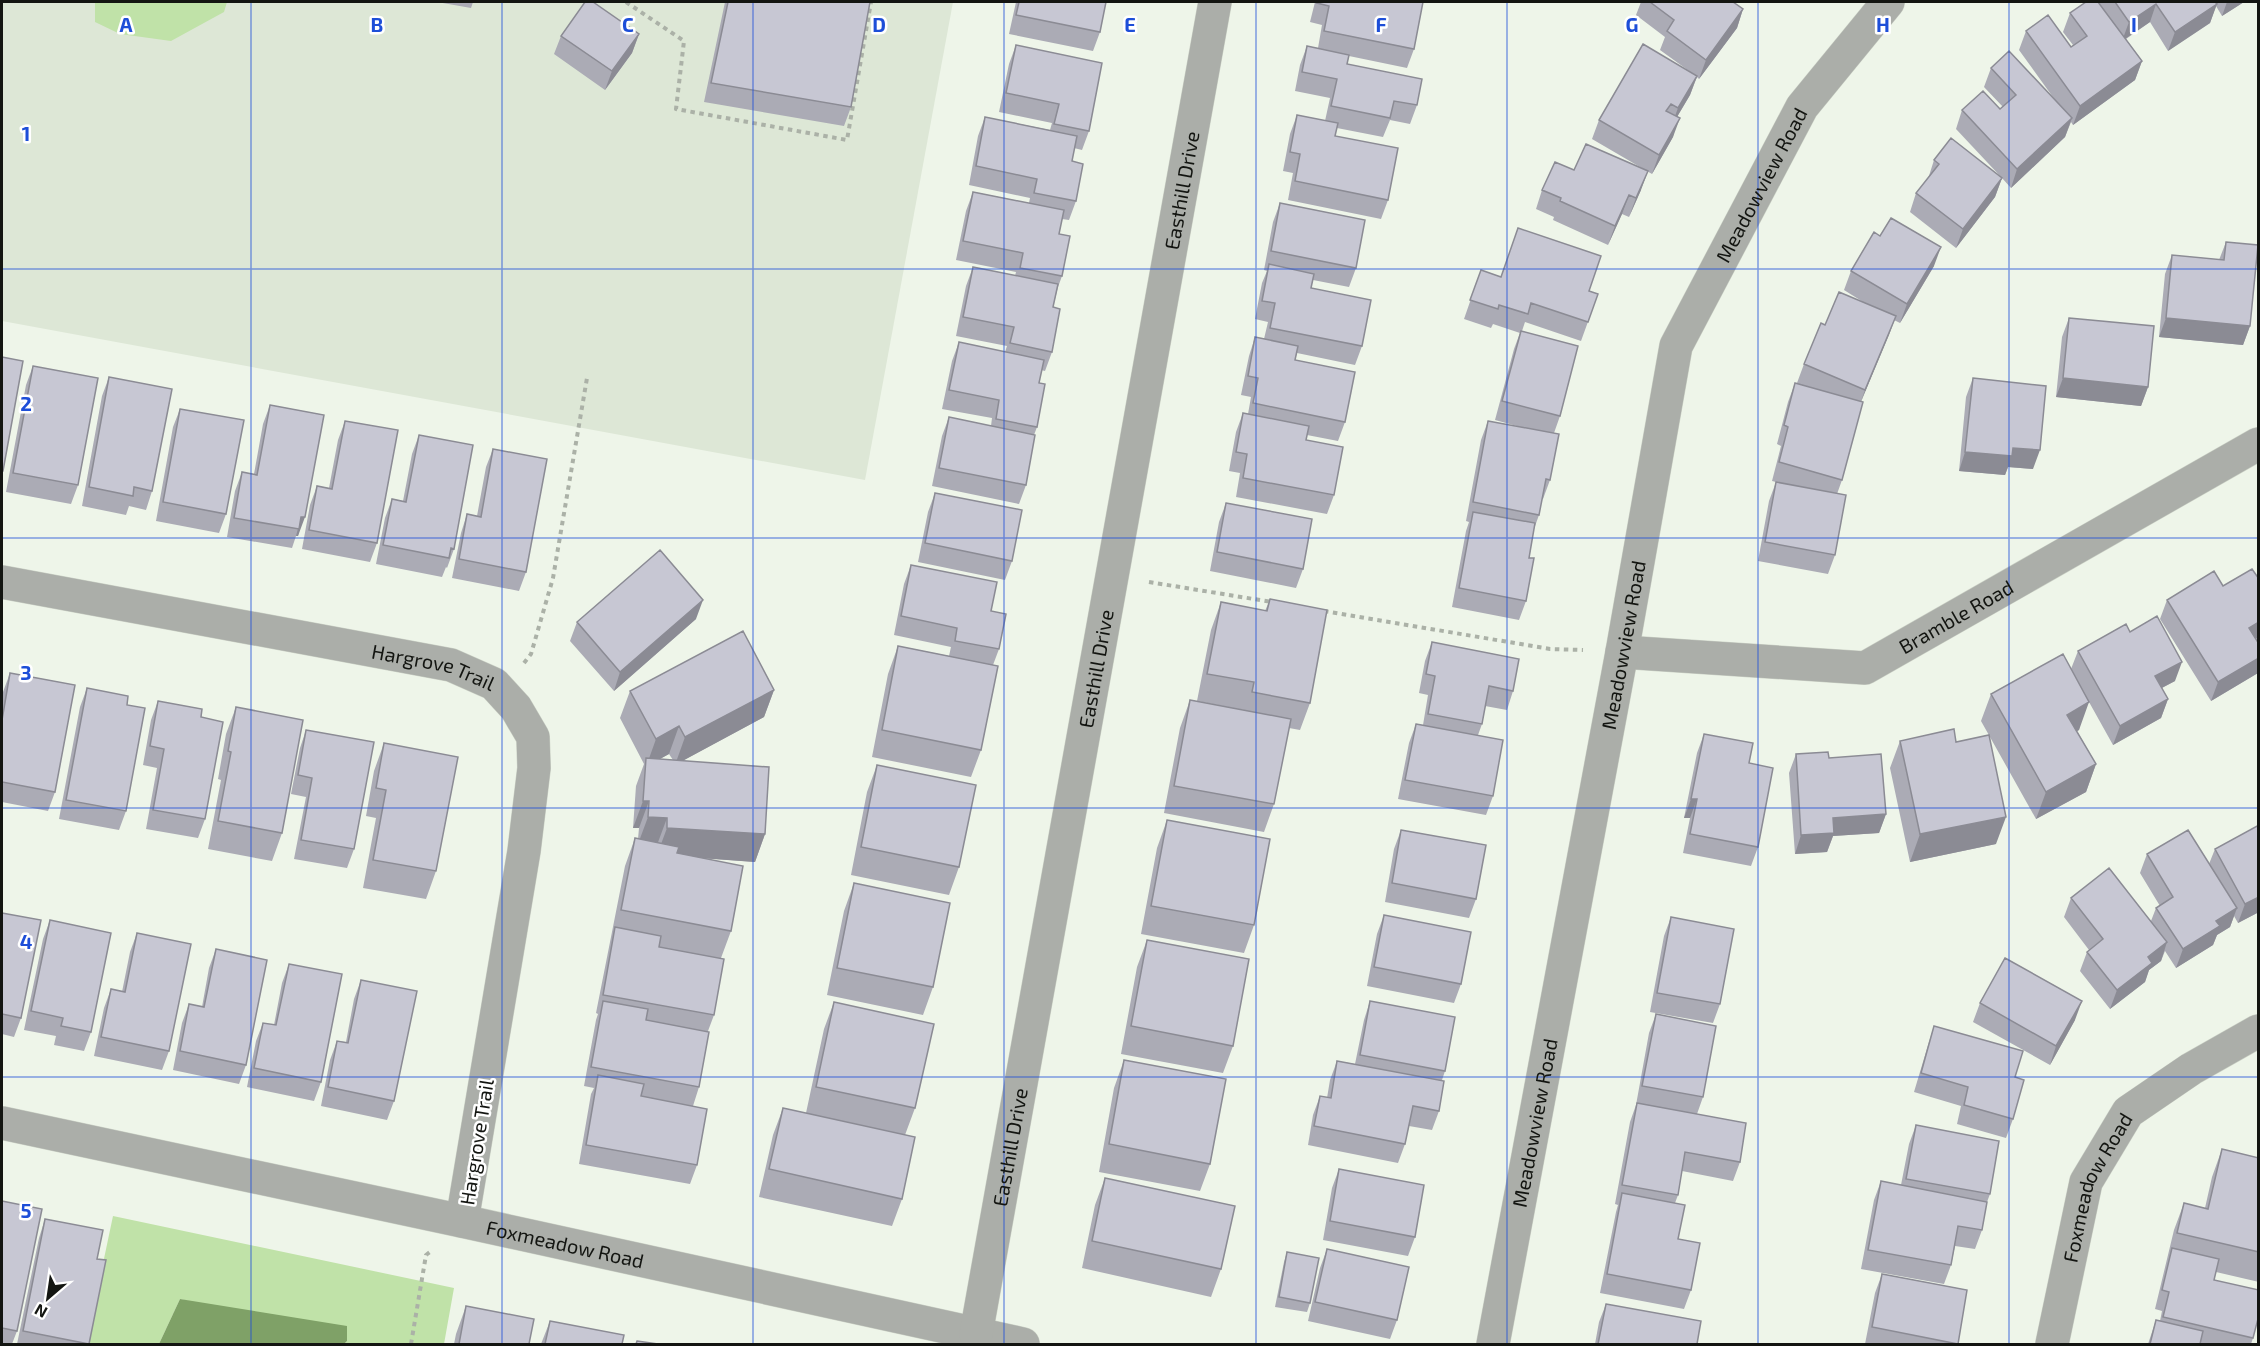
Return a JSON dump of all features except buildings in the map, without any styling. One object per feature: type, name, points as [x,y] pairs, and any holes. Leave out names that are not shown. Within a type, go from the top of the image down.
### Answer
[{"type":"street","name":"Easthill Drive","points":[[976,1334],[1215,2]]},
{"type":"street","name":"Meadowview Road","points":[[1493,1344],[1622,652],[1676,346],[1802,107],[1888,2]]},
{"type":"street","name":"Bramble Road","points":[[1622,652],[1865,668],[2259,444]]},
{"type":"street","name":"Hargrove Trail","points":[[2,582],[451,665],[494,684],[516,708],[533,737],[534,768],[524,852],[462,1221]]},
{"type":"street","name":"Foxmeadow Road","points":[[2052,1344],[2086,1182],[2128,1113],[2191,1069],[2259,1031]]},
{"type":"street","name":"Foxmeadow Road","points":[[2,1123],[1023,1344]]},
{"type":"path","points":[[626,2],[684,41],[676,109],[847,140],[871,2]]},
{"type":"path","points":[[503,694],[531,654],[554,578],[587,378]]},
{"type":"path","points":[[1113,576],[1278,603]]},
{"type":"path","points":[[1314,609],[1550,649],[1622,652]]},
{"type":"path","points":[[411,1344],[426,1255],[462,1221]]},
{"type":"shaded area","points":[[2,2],[953,2],[865,480],[2,321]]},
{"type":"shaded area","points":[[95,2],[227,2],[224,12],[171,41],[120,34],[95,22]]},
{"type":"shaded area","points":[[113,1216],[454,1288],[444,1344],[344,1344],[347,1341],[180,1299],[159,1344],[86,1344]]},
{"type":"shaded area","points":[[180,1299],[347,1326],[347,1341],[344,1344],[159,1344]]}]
